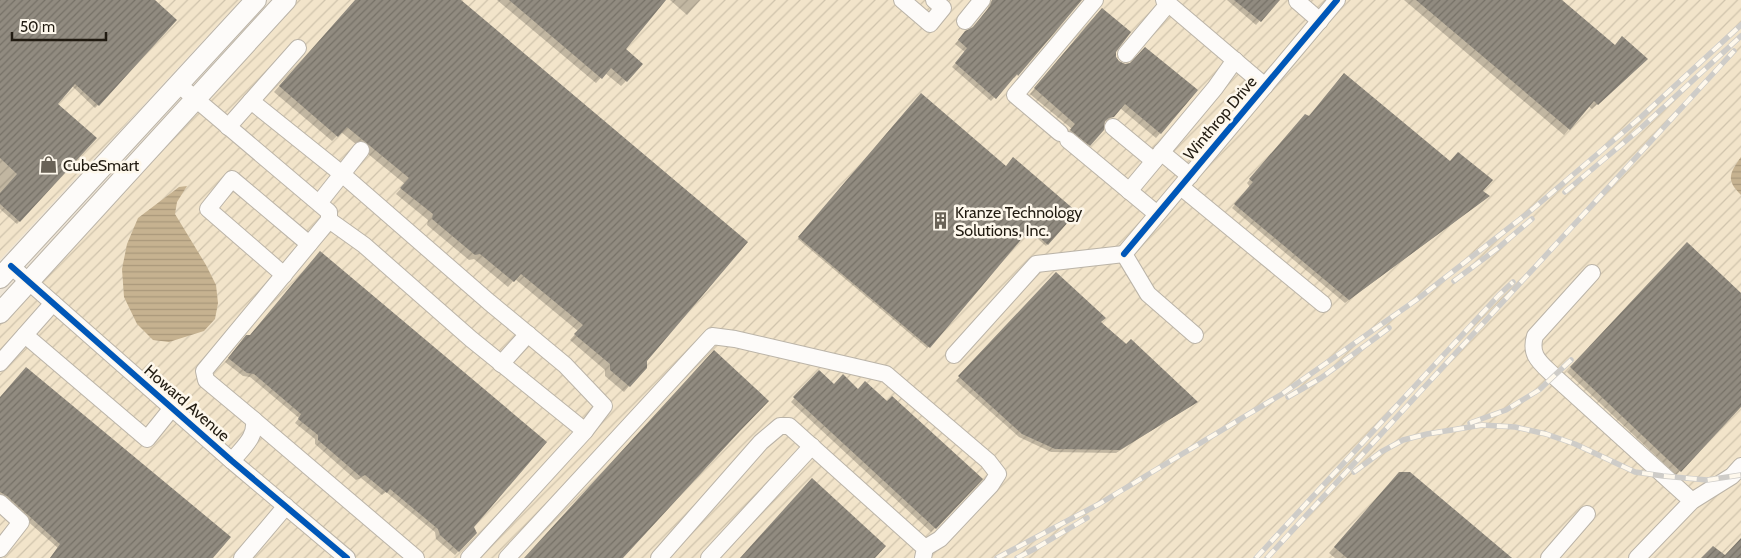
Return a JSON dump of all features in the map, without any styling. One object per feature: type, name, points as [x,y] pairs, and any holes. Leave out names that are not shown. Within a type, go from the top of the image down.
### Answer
[{"type":"main road","points":[[6,272],[256,0]]},
{"type":"main road","points":[[0,313],[286,0]]},
{"type":"street","points":[[902,0],[930,24],[943,8],[934,0]]},
{"type":"street","points":[[965,21],[982,0]]},
{"type":"street","points":[[1095,0],[1015,95],[1157,214]]},
{"type":"street","points":[[1298,0],[1320,21]]},
{"type":"street","name":"Winthrop Drive","points":[[1124,254],[1337,0]]},
{"type":"street","points":[[1126,54],[1166,2],[1265,86]]},
{"type":"street","points":[[228,127],[298,48]]},
{"type":"street","points":[[1128,191],[1216,88],[1235,60]]},
{"type":"street","points":[[178,84],[329,212],[329,220],[204,371],[206,380],[416,558]]},
{"type":"street","points":[[251,101],[342,174],[489,302],[565,365],[604,406],[584,432],[469,558]]},
{"type":"street","points":[[1113,127],[1158,156],[1323,304]]},
{"type":"street","points":[[319,203],[361,150]]},
{"type":"street","points":[[284,275],[208,209],[214,201],[232,179],[309,244]]},
{"type":"street","points":[[329,220],[364,245],[501,364],[584,432]]},
{"type":"street","points":[[954,355],[1036,264],[1124,254],[1148,294],[1195,335]]},
{"type":"street","name":"Howard Avenue","points":[[6,272],[28,282],[347,558]]},
{"type":"street","points":[[1592,273],[1535,336],[1532,346],[1536,357],[1554,376],[1692,501]]},
{"type":"street","points":[[0,363],[53,303]]},
{"type":"street","points":[[501,364],[528,334]]},
{"type":"street","points":[[24,335],[147,439],[172,408]]},
{"type":"street","points":[[507,558],[712,336],[735,339],[886,374],[988,461],[998,474],[991,485],[940,540],[924,553],[812,446],[789,426],[780,426],[761,442],[659,558]]},
{"type":"street","points":[[232,460],[256,430],[254,420]]},
{"type":"street","points":[[710,558],[812,446]]},
{"type":"street","points":[[1637,558],[1692,501],[1732,476],[1741,466]]},
{"type":"street","points":[[0,503],[21,522],[0,549]]},
{"type":"street","points":[[242,558],[286,506]]},
{"type":"street","points":[[1549,558],[1587,514]]},
{"type":"shaded area","points":[[0,0],[241,0],[0,260]]},
{"type":"shaded area","points":[[292,0],[1741,0],[1741,558],[0,558],[0,318]]},
{"type":"shaded area","points":[[1741,157],[1741,195],[1733,185],[1731,177]]},
{"type":"shaded area","points":[[187,186],[177,202],[175,214],[216,285],[218,303],[215,319],[204,331],[169,342],[153,340],[137,324],[124,297],[122,269],[127,244],[138,218],[179,187]]},
{"type":"building","points":[[0,0],[155,0],[177,20],[99,106],[75,84],[58,104],[97,138],[20,222],[0,204],[0,193],[17,174],[0,158]]},
{"type":"building","points":[[355,0],[461,0],[748,242],[647,361],[647,368],[630,387],[610,370],[610,364],[574,334],[583,325],[521,274],[514,282],[480,254],[475,255],[432,219],[433,214],[400,188],[409,178],[347,127],[338,137],[279,86]]},
{"type":"building","points":[[509,0],[666,0],[626,49],[643,64],[627,82],[611,68],[602,79]]},
{"type":"building","points":[[992,0],[1082,0],[1018,76],[1017,74],[996,99],[955,63],[967,48],[958,40],[965,31],[973,27],[990,6]]},
{"type":"building","points":[[1234,0],[1280,0],[1261,22]]},
{"type":"building","points":[[1416,0],[1562,0],[1615,45],[1622,36],[1648,59],[1598,105],[1594,101],[1570,130]]},
{"type":"building","points":[[1102,8],[1131,32],[1116,52],[1116,57],[1119,61],[1125,64],[1130,63],[1145,47],[1198,90],[1161,134],[1125,104],[1114,117],[1105,121],[1104,130],[1090,146],[1070,130],[1075,124],[1034,88]]},
{"type":"building","points":[[1344,73],[1450,161],[1458,152],[1493,180],[1483,191],[1490,196],[1349,300],[1234,204],[1253,182],[1249,179],[1305,114],[1309,116]]},
{"type":"building","name":"Kranze Technology Solutions, Inc.","points":[[921,93],[1006,166],[1013,157],[1077,212],[1048,245],[1030,229],[930,348],[798,237]]},
{"type":"building","points":[[1687,242],[1741,293],[1741,407],[1681,472],[1570,367]]},
{"type":"building","points":[[320,251],[547,442],[474,527],[477,533],[459,552],[440,535],[438,529],[390,489],[387,493],[365,475],[361,477],[318,440],[318,435],[298,419],[301,414],[254,374],[247,373],[228,358],[246,335],[250,335]]},
{"type":"building","points":[[1056,272],[1106,318],[1101,322],[1126,344],[1131,339],[1198,402],[1120,450],[1055,449],[1022,434],[958,376]]},
{"type":"building","points":[[714,350],[769,401],[623,558],[524,558]]},
{"type":"building","points":[[26,367],[231,537],[213,558],[50,558],[60,544],[7,496],[0,492],[0,397]]},
{"type":"building","points":[[819,370],[834,384],[843,374],[858,389],[865,381],[887,401],[892,396],[983,479],[936,529],[793,397]]},
{"type":"building","points":[[1399,472],[1410,472],[1512,558],[1347,558],[1334,547]]},
{"type":"building","points":[[812,478],[886,546],[875,558],[740,558]]},
{"type":"building","points":[[1741,538],[1741,558],[1701,558],[1713,546],[1725,555]]},
{"type":"railway","points":[[997,558],[1099,504],[1282,394],[1419,298],[1528,213],[1641,117],[1741,25]]},
{"type":"railway","points":[[1565,192],[1640,129],[1741,36]]},
{"type":"railway","points":[[1267,558],[1734,51]]},
{"type":"railway","points":[[1454,281],[1498,248],[1532,219]]},
{"type":"railway","points":[[1256,558],[1513,282]]},
{"type":"railway","points":[[1288,397],[1321,378],[1389,328]]},
{"type":"railway","points":[[1470,423],[1506,410],[1539,390],[1571,360]]},
{"type":"railway","points":[[1354,472],[1381,452],[1403,440],[1482,425],[1515,427],[1546,434],[1575,444],[1635,472],[1707,480],[1741,475]]},
{"type":"railway","points":[[1017,558],[1087,518]]},
{"type":"cycle path","points":[[1124,254],[1337,0]]},
{"type":"cycle path","points":[[11,266],[232,461],[347,558]]},
{"type":"place","name":"CubeSmart","points":[[49,165]]},
{"type":"place","name":"Kranze Technology Solutions, Inc.","points":[[941,221]]}]
